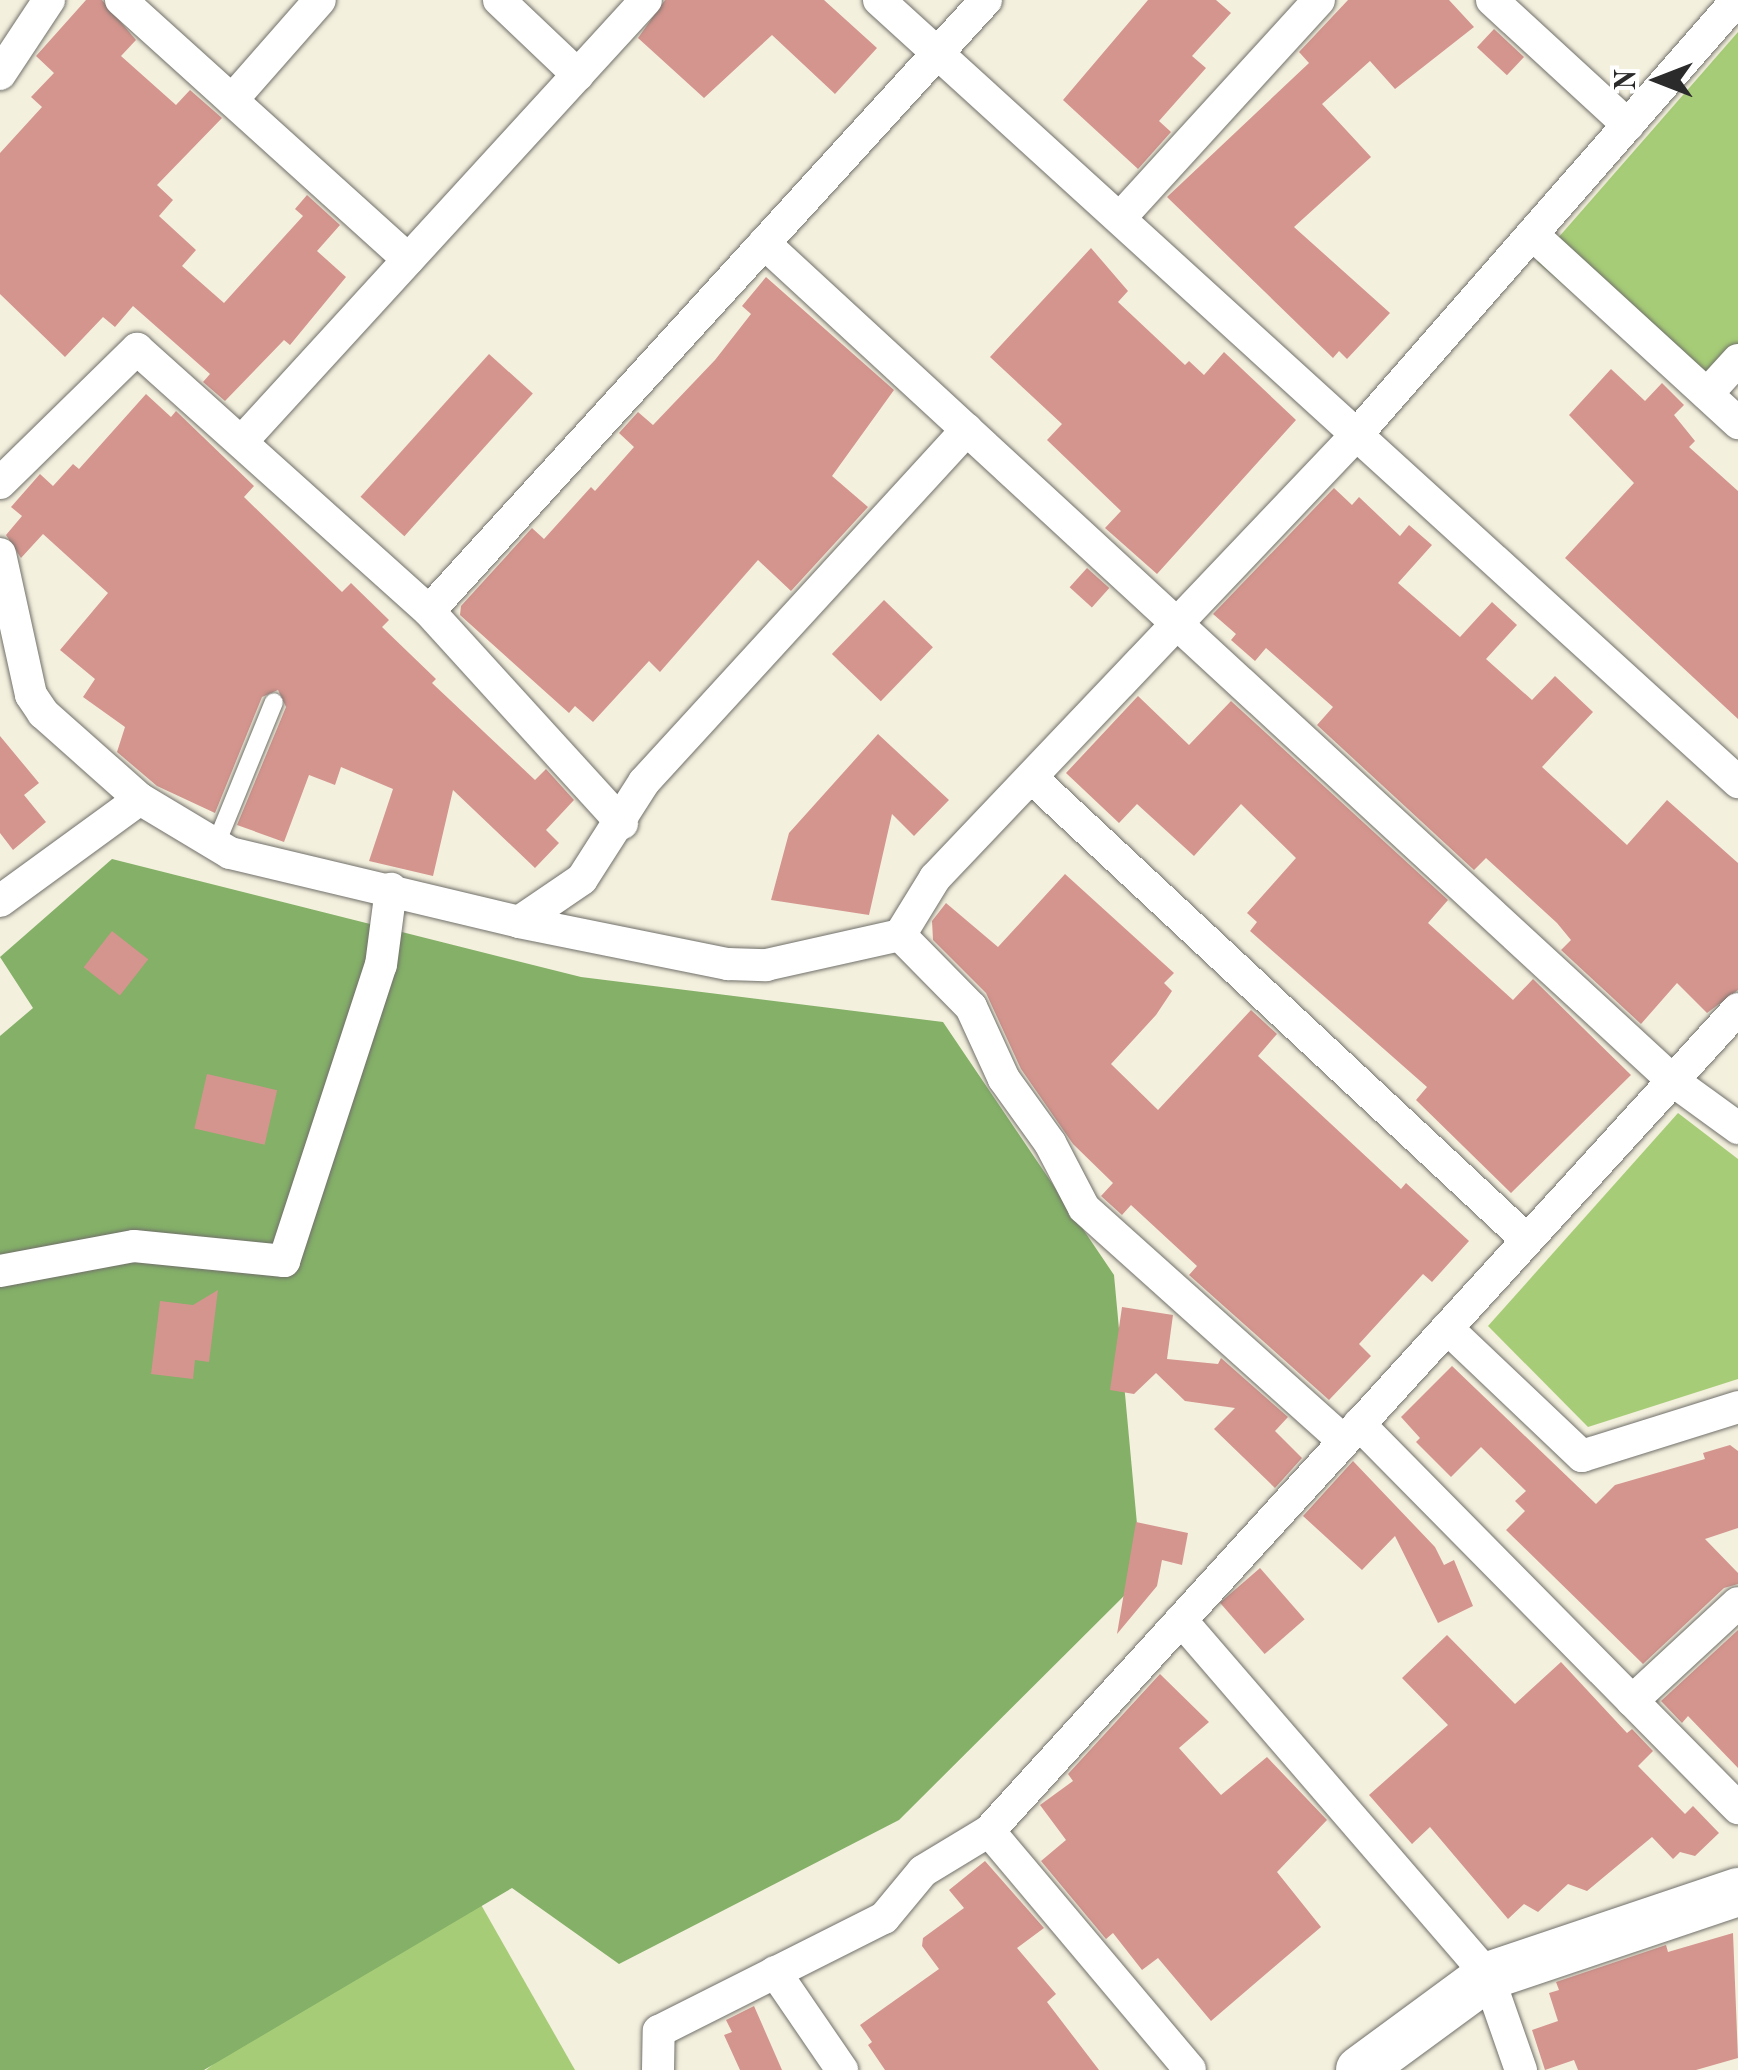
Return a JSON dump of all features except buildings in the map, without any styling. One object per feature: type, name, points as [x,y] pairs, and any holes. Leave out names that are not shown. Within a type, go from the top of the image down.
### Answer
[{"type":"street","points":[[0,74],[48,0]]},
{"type":"street","points":[[121,0],[408,259]]},
{"type":"street","points":[[232,100],[320,0]]},
{"type":"street","points":[[499,0],[578,75]]},
{"type":"street","points":[[244,439],[646,0]]},
{"type":"street","points":[[879,0],[1738,782]]},
{"type":"street","points":[[429,611],[986,0]]},
{"type":"street","points":[[1120,218],[1319,0]]},
{"type":"street","points":[[1492,0],[1628,125]]},
{"type":"street","points":[[0,554],[31,694],[62,736],[140,799],[216,844],[519,922],[766,965],[900,935],[935,878],[1034,780],[1174,623],[1358,433],[1737,0]]},
{"type":"street","points":[[1532,234],[1738,423]]},
{"type":"street","points":[[764,243],[1672,1080],[1738,1128]]},
{"type":"street","points":[[0,483],[137,349],[244,439],[429,611],[622,822]]},
{"type":"street","points":[[1706,394],[1738,360]]},
{"type":"street","points":[[519,922],[582,879],[622,822],[644,782],[967,429]]},
{"type":"street","points":[[1034,780],[1526,1240]]},
{"type":"street","points":[[0,900],[140,799]]},
{"type":"street","points":[[0,1271],[134,1246],[284,1261],[380,965],[391,889]]},
{"type":"street","points":[[900,935],[971,1007],[1004,1079],[1050,1143],[1084,1208],[1351,1433],[1632,1701],[1738,1808]]},
{"type":"street","points":[[658,2070],[658,2031],[884,1918],[924,1871],[988,1831],[1738,1009]]},
{"type":"street","points":[[1446,1328],[1582,1456],[1738,1407]]},
{"type":"street","points":[[1632,1701],[1738,1603]]},
{"type":"street","points":[[1181,1620],[1488,1976],[1521,2070]]},
{"type":"street","points":[[988,1831],[1190,2070]]},
{"type":"street","points":[[1360,2070],[1488,1976],[1738,1892]]},
{"type":"street","points":[[775,1972],[842,2070]]},
{"type":"lane","points":[[216,844],[274,702]]},
{"type":"green space","points":[[1738,32],[1738,345],[1690,395],[1537,262]]},
{"type":"green space","points":[[112,859],[581,977],[943,1022],[1114,1275],[1142,1578],[899,1820],[619,1964],[512,1888],[204,2070],[0,2070],[0,1036],[33,1008],[0,957]]},
{"type":"green space","points":[[1678,1113],[1738,1159],[1738,1379],[1588,1427],[1488,1326]]},
{"type":"green space","points":[[463,1873],[575,2070],[206,2070],[299,1996]]}]
